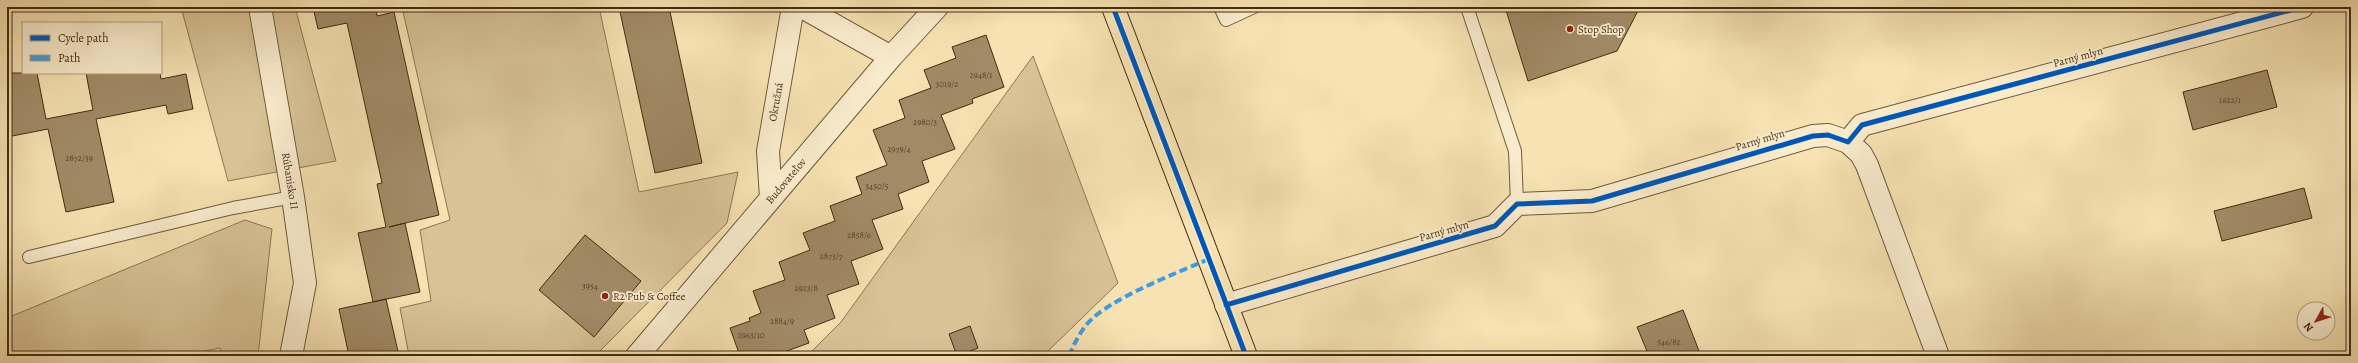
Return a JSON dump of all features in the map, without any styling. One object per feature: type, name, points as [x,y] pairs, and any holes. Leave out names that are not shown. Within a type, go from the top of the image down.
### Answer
[{"type":"main road","points":[[1113,7],[1246,356]]},
{"type":"street","name":"Rúbanisko II","points":[[260,7],[293,197],[305,283],[291,356]]},
{"type":"street","name":"Okružná","points":[[771,198],[768,151],[793,7]]},
{"type":"street","points":[[802,7],[891,57]]},
{"type":"street","name":"Budovateľov","points":[[636,356],[891,57],[937,7]]},
{"type":"street","name":"Parný mlyn","points":[[1226,305],[1495,226],[1517,204],[1592,201],[1806,137],[1828,135],[1848,142],[1862,126],[2302,7]]},
{"type":"street","points":[[1848,142],[1861,154],[1867,165],[1938,356]]},
{"type":"lane","points":[[1220,7],[1226,20],[1254,7]]},
{"type":"lane","points":[[1467,7],[1515,150],[1517,204]]},
{"type":"lane","points":[[29,257],[233,208],[293,197]]},
{"type":"shaded area","points":[[181,7],[295,7],[336,161],[228,181]]},
{"type":"shaded area","points":[[402,7],[599,7],[639,192],[738,172],[727,223],[595,356],[409,356],[400,308],[431,301],[420,230],[450,220]]},
{"type":"shaded area","points":[[1033,56],[1118,283],[1043,356],[807,356],[841,322]]},
{"type":"shaded area","points":[[245,220],[272,229],[258,356],[222,356],[220,348],[181,356],[7,356],[7,318]]},
{"type":"building","points":[[313,7],[376,7],[377,16],[394,12],[439,215],[405,223],[420,292],[373,302],[358,233],[386,227],[377,184],[382,183],[347,23],[318,29]]},
{"type":"building","points":[[619,7],[669,7],[702,163],[655,173]]},
{"type":"building","name":"Stop Shop","points":[[1505,7],[1640,7],[1617,51],[1528,81]]},
{"type":"building","points":[[986,35],[1004,87],[972,99],[973,103],[941,115],[955,149],[922,161],[929,182],[898,194],[903,209],[872,220],[883,249],[851,261],[859,284],[827,295],[835,318],[804,330],[809,343],[773,356],[740,356],[730,328],[750,321],[749,318],[761,313],[753,291],[785,280],[779,262],[810,250],[803,233],[835,221],[830,206],[862,194],[856,177],[887,165],[873,130],[905,118],[899,100],[931,88],[924,70],[956,58],[952,47]]},
{"type":"building","points":[[2267,70],[2277,107],[2193,130],[2183,92]]},
{"type":"building","points":[[7,73],[37,74],[46,119],[93,110],[86,74],[160,74],[161,79],[186,74],[193,109],[168,114],[166,105],[96,119],[114,202],[66,212],[48,129],[7,137]]},
{"type":"building","points":[[2304,188],[2312,218],[2222,241],[2214,211]]},
{"type":"building","points":[[585,235],[641,281],[594,337],[539,290]]},
{"type":"building","points":[[386,299],[399,356],[349,356],[339,309]]},
{"type":"building","points":[[1683,310],[1701,356],[1649,356],[1637,327]]},
{"type":"building","points":[[970,326],[978,348],[957,356],[949,334]]},
{"type":"marked path","points":[[1069,356],[1077,339],[1087,324],[1110,305],[1144,287],[1209,259]]},
{"type":"cycle path","points":[[1113,7],[1246,356]]},
{"type":"cycle path","points":[[1226,305],[1495,226],[1517,204],[1592,201],[1813,136],[1828,135],[1848,142],[1862,125],[2302,7]]},
{"type":"place","name":"Stop Shop","points":[[1570,29]]},
{"type":"place","name":"R2 Pub & Coffee","points":[[605,296]]}]
